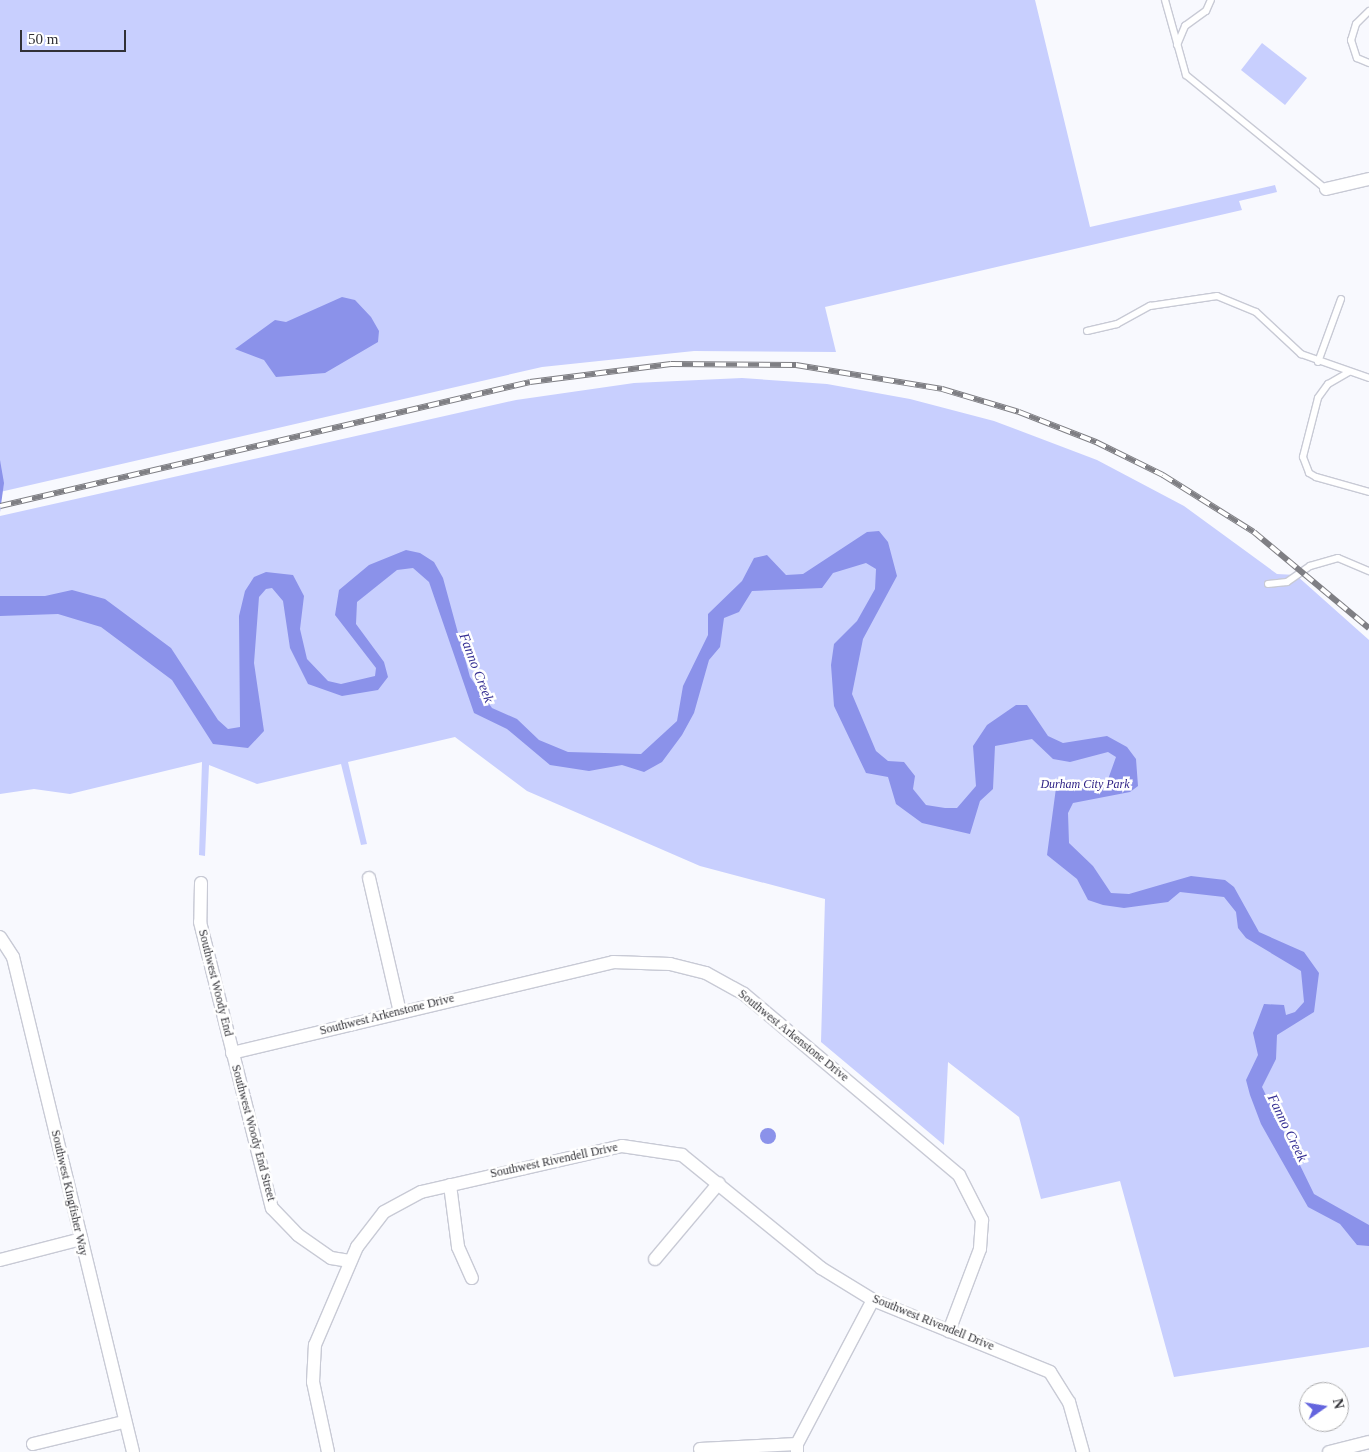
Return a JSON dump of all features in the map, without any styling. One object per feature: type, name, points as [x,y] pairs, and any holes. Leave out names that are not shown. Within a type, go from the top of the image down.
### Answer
[{"type":"street","points":[[1326,189],[1369,179]]},
{"type":"street","points":[[369,878],[400,1012]]},
{"type":"street","name":"Southwest Woody End","points":[[201,883],[200,922],[232,1053]]},
{"type":"street","name":"Southwest Kingfisher Way","points":[[0,937],[13,957],[81,1239],[122,1422],[133,1452]]},
{"type":"street","name":"Southwest Arkenstone Drive","points":[[232,1053],[622,961],[679,966],[706,974],[744,994],[959,1175],[974,1196],[982,1220],[980,1249],[949,1331]]},
{"type":"street","name":"Southwest Woody End Street","points":[[232,1053],[272,1208],[298,1235],[331,1258],[350,1261]]},
{"type":"street","name":"Southwest Rivendell Drive","points":[[328,1452],[312,1359],[319,1330],[350,1261],[370,1228],[393,1205],[450,1185],[622,1146],[682,1156],[719,1183],[821,1268],[873,1300],[1050,1372],[1069,1402],[1083,1452]]},
{"type":"street","points":[[655,1259],[719,1183]]},
{"type":"street","points":[[450,1185],[458,1247],[472,1278]]},
{"type":"street","points":[[0,1260],[81,1239]]},
{"type":"street","points":[[700,1449],[797,1448],[873,1300]]},
{"type":"street","points":[[33,1444],[122,1422]]},
{"type":"street","points":[[1329,1452],[1369,1442]]},
{"type":"lane","points":[[1165,0],[1177,46],[1191,80],[1326,189]]},
{"type":"lane","points":[[1177,46],[1185,26],[1206,11],[1211,0]]},
{"type":"lane","points":[[1369,11],[1356,24],[1352,40],[1357,58],[1369,63]]},
{"type":"lane","points":[[1087,330],[1117,324],[1150,306],[1217,296],[1256,312],[1301,354],[1318,362],[1369,378]]},
{"type":"lane","points":[[1318,362],[1341,299]]},
{"type":"lane","points":[[1349,372],[1321,393],[1303,457],[1309,473],[1316,477],[1369,492]]},
{"type":"lane","points":[[1268,584],[1287,582],[1310,566],[1338,558],[1369,571]]},
{"type":"green space","points":[[0,0],[1035,0],[1090,227],[1275,185],[1277,192],[1239,201],[1242,210],[825,307],[836,352],[694,351],[542,367],[0,492]]},
{"type":"green space","points":[[1262,43],[1307,78],[1285,105],[1241,70]]},
{"type":"green space","name":"Durham City Park","points":[[742,378],[827,384],[910,399],[994,421],[1097,460],[1184,506],[1277,574],[1296,575],[1369,640],[1369,1347],[1174,1377],[1120,1181],[1041,1199],[1019,1117],[948,1062],[944,1145],[821,1042],[825,899],[700,866],[527,791],[455,737],[348,762],[367,844],[361,845],[341,764],[257,784],[209,765],[205,856],[199,855],[202,762],[70,794],[34,789],[0,794],[0,516],[516,400],[634,383]]},
{"type":"water","points":[[342,297],[355,300],[371,317],[379,331],[378,342],[325,373],[276,377],[264,360],[235,349],[275,320],[286,322]]},
{"type":"water","points":[[0,460],[4,483],[0,512]]},
{"type":"water","points":[[879,531],[888,542],[897,576],[863,639],[852,694],[876,751],[888,761],[904,762],[915,776],[913,789],[926,805],[957,808],[976,786],[973,746],[987,725],[1016,705],[1027,705],[1048,736],[1063,743],[1107,736],[1127,747],[1136,759],[1138,786],[1130,792],[1073,803],[1068,813],[1069,843],[1093,866],[1111,893],[1129,894],[1191,876],[1225,880],[1234,887],[1259,932],[1304,952],[1319,973],[1314,1012],[1277,1035],[1276,1059],[1262,1087],[1314,1194],[1369,1225],[1369,1246],[1357,1245],[1340,1224],[1308,1207],[1261,1124],[1246,1080],[1258,1055],[1253,1033],[1264,1004],[1284,1005],[1286,1015],[1295,1012],[1304,1002],[1301,971],[1246,938],[1238,928],[1236,912],[1224,897],[1180,892],[1168,902],[1124,908],[1103,905],[1088,900],[1077,879],[1047,855],[1056,788],[1071,779],[1082,784],[1106,785],[1116,757],[1108,752],[1070,762],[1053,759],[1032,739],[995,746],[993,789],[980,801],[970,834],[922,823],[896,804],[888,777],[866,773],[834,706],[831,665],[834,644],[857,621],[875,589],[876,569],[866,563],[833,573],[822,588],[752,591],[739,612],[724,618],[720,647],[709,660],[694,713],[682,735],[662,762],[644,772],[622,765],[589,771],[550,765],[507,729],[474,713],[429,582],[413,568],[397,570],[357,602],[356,624],[384,662],[388,677],[378,690],[342,696],[308,684],[290,648],[283,601],[272,588],[266,589],[259,597],[254,663],[264,731],[248,748],[213,744],[172,680],[101,627],[58,614],[0,616],[0,596],[45,596],[72,590],[105,599],[171,648],[218,720],[228,729],[240,727],[239,616],[245,591],[254,577],[266,572],[293,575],[304,596],[300,629],[307,659],[328,681],[341,684],[375,676],[376,668],[335,615],[339,590],[369,565],[406,550],[420,553],[434,562],[443,578],[470,677],[492,708],[517,719],[539,740],[568,752],[641,754],[677,721],[683,686],[708,635],[708,614],[742,581],[754,558],[767,555],[786,575],[803,574],[867,532]]},
{"type":"water","points":[[765,1128],[771,1128],[776,1133],[774,1142],[765,1144],[760,1139],[760,1133]]},
{"type":"railway","points":[[0,506],[530,382],[671,364],[796,365],[942,389],[1019,412],[1096,442],[1163,475],[1254,532],[1369,628]]},
{"type":"water label","name":"Fanno Creek","points":[[476,668]]},
{"type":"water label","name":"Fanno Creek","points":[[1287,1128]]}]
